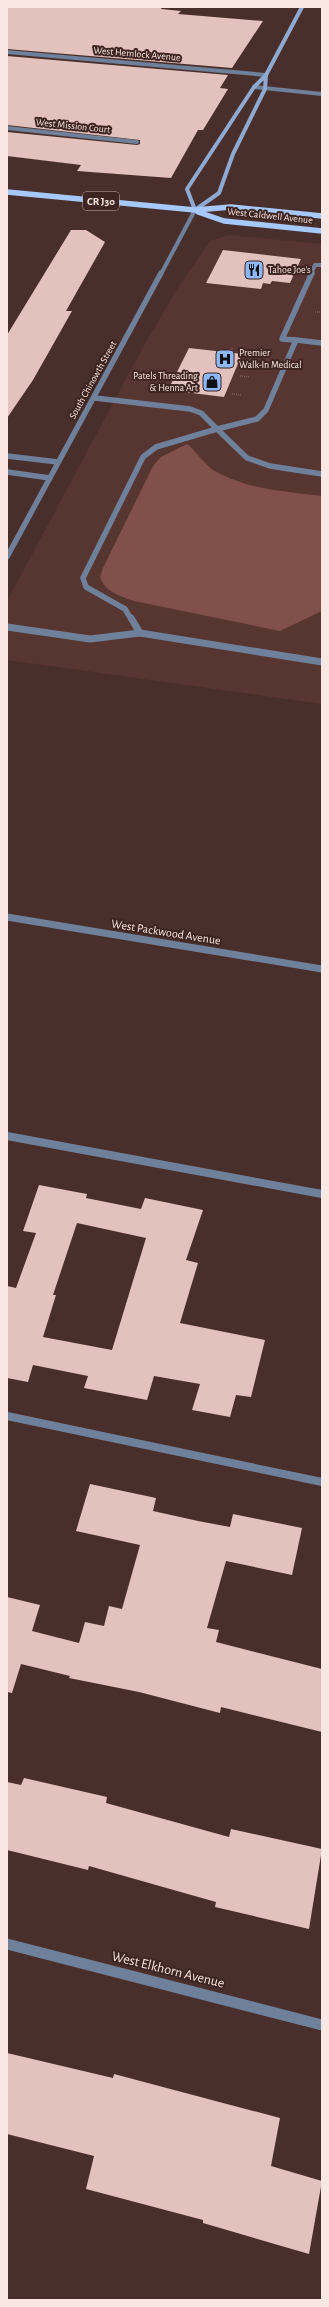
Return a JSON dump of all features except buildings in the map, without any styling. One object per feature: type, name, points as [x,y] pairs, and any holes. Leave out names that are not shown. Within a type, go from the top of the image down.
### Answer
[{"type":"main road","name":"West Caldwell Avenue","points":[[7,192],[195,210],[231,207],[322,216]]},
{"type":"main road","name":"West Caldwell Avenue","points":[[195,210],[224,221],[322,231]]},
{"type":"street","name":"South Chinowth Street","points":[[195,210],[187,189],[254,87],[266,75],[302,7]]},
{"type":"street","name":"West Hemlock Avenue","points":[[7,52],[266,75]]},
{"type":"street","name":"South Chinowth Street","points":[[7,557],[58,462],[95,398],[195,210],[219,193],[234,154],[265,88],[266,75]]},
{"type":"street","points":[[254,87],[322,94]]},
{"type":"street","name":"West Mission Court","points":[[7,128],[137,142]]},
{"type":"street","points":[[322,266],[315,265],[282,339],[322,343]]},
{"type":"street","points":[[140,633],[125,609],[86,587],[83,578],[143,456],[156,447],[257,419],[266,410],[296,340]]},
{"type":"street","points":[[95,398],[190,409],[200,413],[247,458],[270,466],[322,474]]},
{"type":"street","points":[[7,456],[58,462]]},
{"type":"street","points":[[7,472],[50,478]]},
{"type":"street","points":[[7,627],[90,639],[140,633],[322,662]]},
{"type":"street","name":"West Packwood Avenue","points":[[7,917],[322,969]]},
{"type":"street","points":[[8,1138],[322,1194]]},
{"type":"street","points":[[7,1416],[322,1482]]},
{"type":"street","name":"West Elkhorn Avenue","points":[[7,1944],[322,2025]]},
{"type":"path","points":[[247,360],[257,361]]},
{"type":"path","points":[[240,376],[250,377]]},
{"type":"path","points":[[232,394],[242,395]]},
{"type":"shaded area","points":[[229,235],[322,244],[322,704],[7,660],[7,601],[142,349],[177,289],[210,241]]},
{"type":"shaded area","points":[[187,444],[211,469],[228,477],[267,489],[322,496],[322,611],[280,631],[134,601],[114,593],[105,586],[100,577],[103,568],[153,466],[161,457]]},
{"type":"place","name":"Tahoe Joe's","points":[[254,270]]},
{"type":"place","name":"Premier Walk-In Medical","points":[[225,359]]},
{"type":"place","name":"Patels Threading & Henna Art","points":[[212,382]]}]
